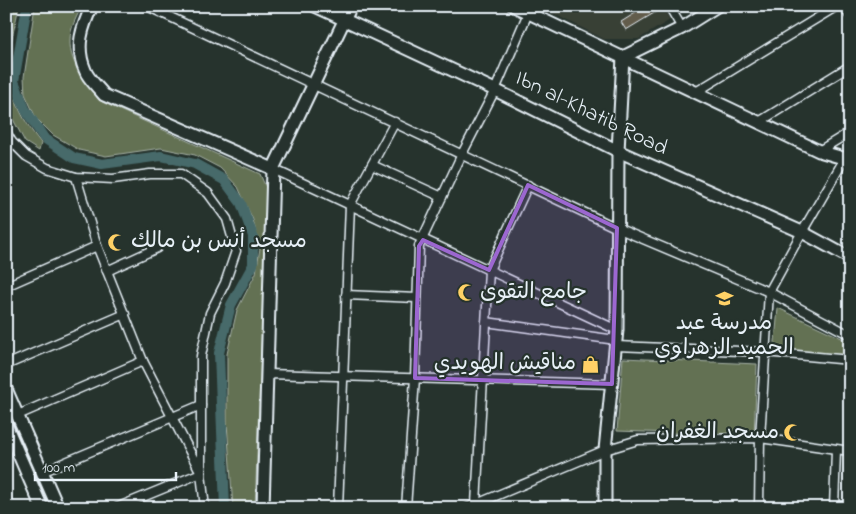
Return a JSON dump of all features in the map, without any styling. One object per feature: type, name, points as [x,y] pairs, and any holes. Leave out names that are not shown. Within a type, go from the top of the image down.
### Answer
[{"type":"main road","points":[[92,6],[82,28],[80,48],[85,70],[104,95],[273,169]]},
{"type":"main road","name":"Ibn al-Khatib Road","points":[[315,6],[495,90],[618,151],[802,232],[850,258]]},
{"type":"main road","points":[[263,508],[273,169],[351,6]]},
{"type":"main road","points":[[514,6],[818,151],[848,158]]},
{"type":"main road","points":[[623,57],[682,28],[717,6]]},
{"type":"main road","points":[[605,508],[605,450],[616,339],[618,151],[623,57]]},
{"type":"main road","points":[[6,389],[58,508]]},
{"type":"main road","points":[[6,426],[42,508]]},
{"type":"street","points":[[147,6],[617,228],[769,292],[850,335]]},
{"type":"street","points":[[669,6],[682,28]]},
{"type":"street","points":[[696,92],[837,6]]},
{"type":"street","points":[[844,6],[850,16]]},
{"type":"street","points":[[406,508],[415,378],[419,246],[462,154],[495,90],[528,12]]},
{"type":"street","points":[[758,122],[850,66]]},
{"type":"street","points":[[338,508],[350,205],[395,122]]},
{"type":"street","points":[[6,132],[9,143],[26,156],[47,168],[76,177],[113,179],[150,174],[182,174],[208,192],[227,219],[236,251],[225,283],[210,313],[201,356],[201,473],[205,508]]},
{"type":"street","points":[[818,151],[850,132]]},
{"type":"street","points":[[755,508],[760,508],[760,438],[769,292],[802,232],[848,158]]},
{"type":"street","points":[[372,164],[442,198]]},
{"type":"street","points":[[273,169],[489,270],[616,339]]},
{"type":"street","points":[[76,177],[97,246],[143,361],[201,473]]},
{"type":"street","points":[[476,504],[489,270],[528,185]]},
{"type":"street","points":[[6,286],[97,246]]},
{"type":"street","points":[[107,271],[157,248]]},
{"type":"street","points":[[346,294],[417,298]]},
{"type":"street","points":[[6,364],[125,314]]},
{"type":"street","points":[[486,322],[616,339],[850,360]]},
{"type":"street","points":[[18,415],[143,361]]},
{"type":"street","points":[[267,374],[612,384]]},
{"type":"street","points":[[42,472],[201,405]]},
{"type":"street","points":[[467,508],[605,450],[638,440],[760,438],[850,451]]},
{"type":"street","points":[[834,508],[836,450]]},
{"type":"street","points":[[116,508],[201,473]]},
{"type":"highlighted area","points":[[528,185],[617,228],[612,384],[415,378],[419,246],[423,240],[489,270]]},
{"type":"shaded area","points":[[539,6],[662,6],[670,20],[639,39],[604,39]]},
{"type":"green space","points":[[6,6],[19,6],[9,55],[10,80],[21,113],[41,143],[39,151],[25,142],[6,106]]},
{"type":"green space","points":[[35,6],[82,6],[71,31],[70,49],[80,74],[102,102],[260,174],[267,190],[255,508],[233,508],[227,423],[227,354],[237,310],[256,273],[260,248],[253,220],[238,187],[220,168],[195,155],[161,148],[106,156],[79,150],[53,135],[36,118],[25,94],[24,77]]},
{"type":"green space","points":[[778,308],[850,342],[850,356],[774,353]]},
{"type":"green space","points":[[623,358],[757,364],[754,436],[617,431]]},
{"type":"building","points":[[634,6],[656,6],[659,10],[626,30],[621,22],[637,12]]},
{"type":"waterway","points":[[27,6],[14,81],[25,109],[44,138],[74,158],[102,164],[161,156],[195,164],[224,180],[241,203],[253,236],[253,265],[231,305],[219,353],[225,508]]},
{"type":"place","name":"مسجد أنس بن مالك","points":[[117,242]]},
{"type":"place","name":"جامع التقوى","points":[[466,293]]},
{"type":"place","name":"مدرسة عبد الحميد الزهراوي","points":[[724,299]]},
{"type":"place","name":"مناقيش الهويدي","points":[[590,364]]},
{"type":"place","name":"مسجد الغفران","points":[[793,433]]}]
